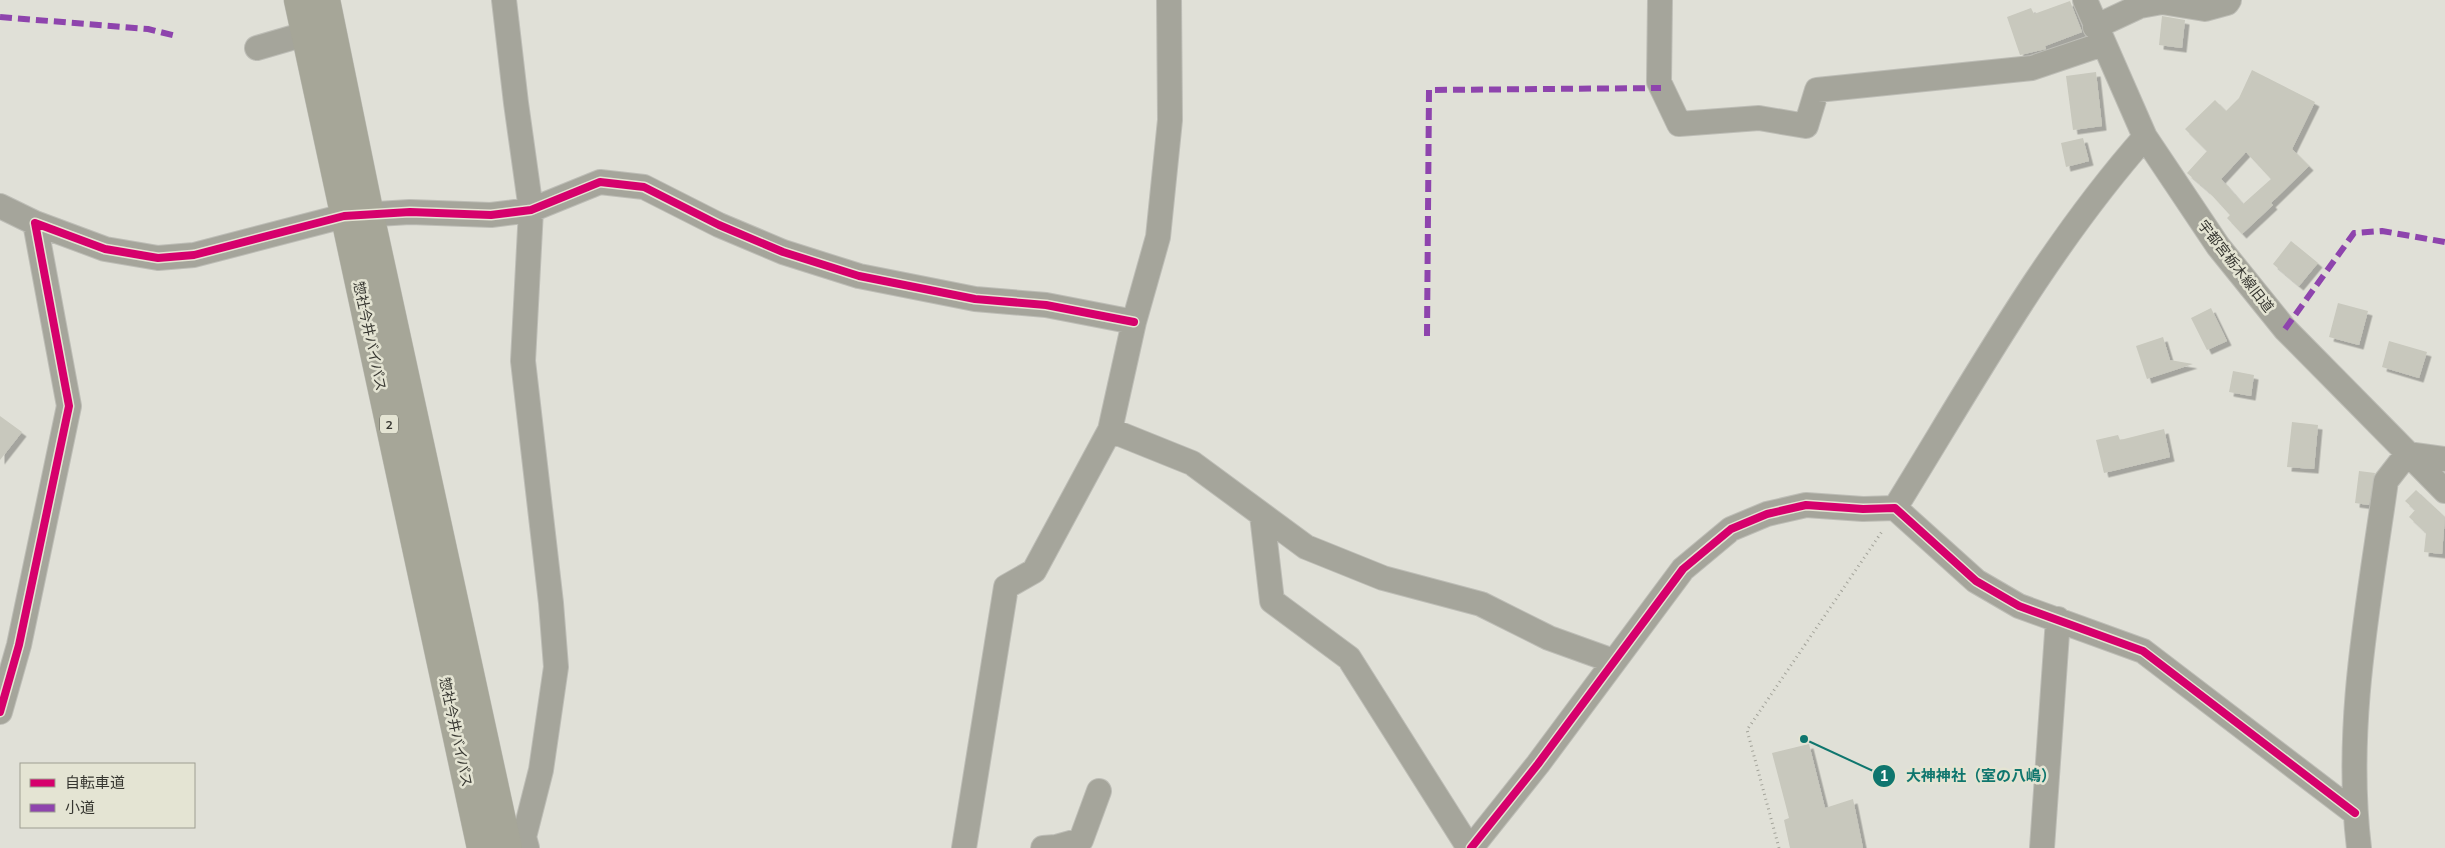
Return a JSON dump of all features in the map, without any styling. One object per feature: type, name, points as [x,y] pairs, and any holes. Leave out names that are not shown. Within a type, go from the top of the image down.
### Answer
[{"type":"main road","name":"惣社今井バイパス","points":[[298,0],[305,34],[357,215],[508,848]]},
{"type":"main road","name":"惣社今井バイパス","points":[[326,0],[357,215],[481,848]]},
{"type":"street","points":[[504,0],[531,210],[523,361],[551,603],[556,667],[540,770],[524,837],[527,848]]},
{"type":"street","points":[[964,848],[1006,587],[1034,572],[1110,430],[1134,322],[1158,237],[1170,120],[1168,0]]},
{"type":"street","points":[[1660,0],[1659,82],[1679,124],[1759,118],[1806,126],[1817,90],[2032,68],[2099,35],[2140,6],[2162,2],[2205,9],[2227,3],[2228,0]]},
{"type":"street","name":"宇都宮栃木線旧道","points":[[2085,0],[2145,137],[2218,246],[2285,329],[2445,491]]},
{"type":"street","points":[[257,48],[305,34]]},
{"type":"street","points":[[1895,508],[2042,272],[2124,161],[2145,137]]},
{"type":"street","points":[[0,206],[35,223],[105,249],[158,258],[194,255],[357,215],[410,212],[491,214],[531,210],[600,182],[644,187],[719,225],[783,252],[859,276],[975,299],[1046,305],[1134,322]]},
{"type":"street","points":[[0,712],[18,645],[69,406],[35,223]]},
{"type":"street","points":[[1110,430],[1192,463],[1306,547],[1383,578],[1481,604],[1548,638],[1613,661]]},
{"type":"street","points":[[2359,848],[2355,813],[2356,691],[2386,480],[2407,454],[2445,459]]},
{"type":"street","points":[[1262,515],[1272,601],[1349,658],[1470,848],[1538,764],[1683,569],[1731,529],[1766,514],[1806,504],[1864,509],[1895,508],[1976,581],[2019,606],[2143,651],[2355,813]]},
{"type":"street","points":[[2042,848],[2058,619]]},
{"type":"street","points":[[1043,848],[1056,847],[1080,840],[1099,791]]},
{"type":"path","points":[[1779,848],[1747,730],[1875,544],[1895,508]]},
{"type":"building","points":[[2070,1],[2082,32],[2045,46],[2046,49],[2020,55],[2007,17],[2031,8],[2034,14]]},
{"type":"building","points":[[2162,16],[2185,20],[2182,48],[2159,45]]},
{"type":"building","points":[[2252,70],[2315,102],[2292,149],[2309,166],[2271,203],[2273,205],[2242,234],[2227,218],[2230,215],[2209,192],[2187,173],[2207,151],[2185,129],[2215,100],[2226,111],[2239,98]],"holes":[[[2246,152],[2271,179],[2243,204],[2221,179]]]},
{"type":"building","points":[[2096,72],[2102,126],[2073,130],[2066,76]]},
{"type":"building","points":[[2083,138],[2089,161],[2066,167],[2061,143]]},
{"type":"building","points":[[2291,241],[2318,263],[2299,286],[2273,264]]},
{"type":"building","points":[[2338,303],[2368,311],[2359,345],[2329,337]]},
{"type":"building","points":[[2211,308],[2227,341],[2207,350],[2191,318]]},
{"type":"building","points":[[2163,337],[2170,360],[2193,364],[2147,379],[2136,346]]},
{"type":"building","points":[[2389,341],[2427,352],[2419,378],[2382,367]]},
{"type":"building","points":[[2233,371],[2254,375],[2251,396],[2229,392]]},
{"type":"building","points":[[0,416],[22,432],[0,460]]},
{"type":"building","points":[[2292,422],[2318,425],[2314,469],[2287,467]]},
{"type":"building","points":[[2164,429],[2170,457],[2104,473],[2096,440],[2118,435],[2120,440]]},
{"type":"building","points":[[2359,471],[2375,473],[2369,505],[2355,503]]},
{"type":"building","points":[[2416,490],[2445,517],[2442,554],[2424,552],[2426,533],[2409,517],[2415,510],[2405,501]]},
{"type":"building","points":[[1809,744],[1825,808],[1853,799],[1863,848],[1790,848],[1784,820],[1789,818],[1772,753]]},
{"type":"marked path","points":[[0,17],[148,29],[176,36]]},
{"type":"marked path","points":[[1427,336],[1429,90],[1661,88]]},
{"type":"marked path","points":[[2285,329],[2354,233],[2382,231],[2445,242]]},
{"type":"cycle path","points":[[0,712],[19,645],[69,406],[35,223],[105,249],[158,258],[194,255],[344,216],[410,212],[491,215],[531,210],[600,182],[644,187],[719,225],[783,252],[859,276],[975,299],[1046,305],[1134,322]]},
{"type":"cycle path","points":[[1471,848],[1538,764],[1683,569],[1731,529],[1767,514],[1806,505],[1863,509],[1895,508],[1976,581],[2019,606],[2143,651],[2355,813]]},
{"type":"place","name":"大神神社（室の八嶋）","points":[[1804,739]]}]
